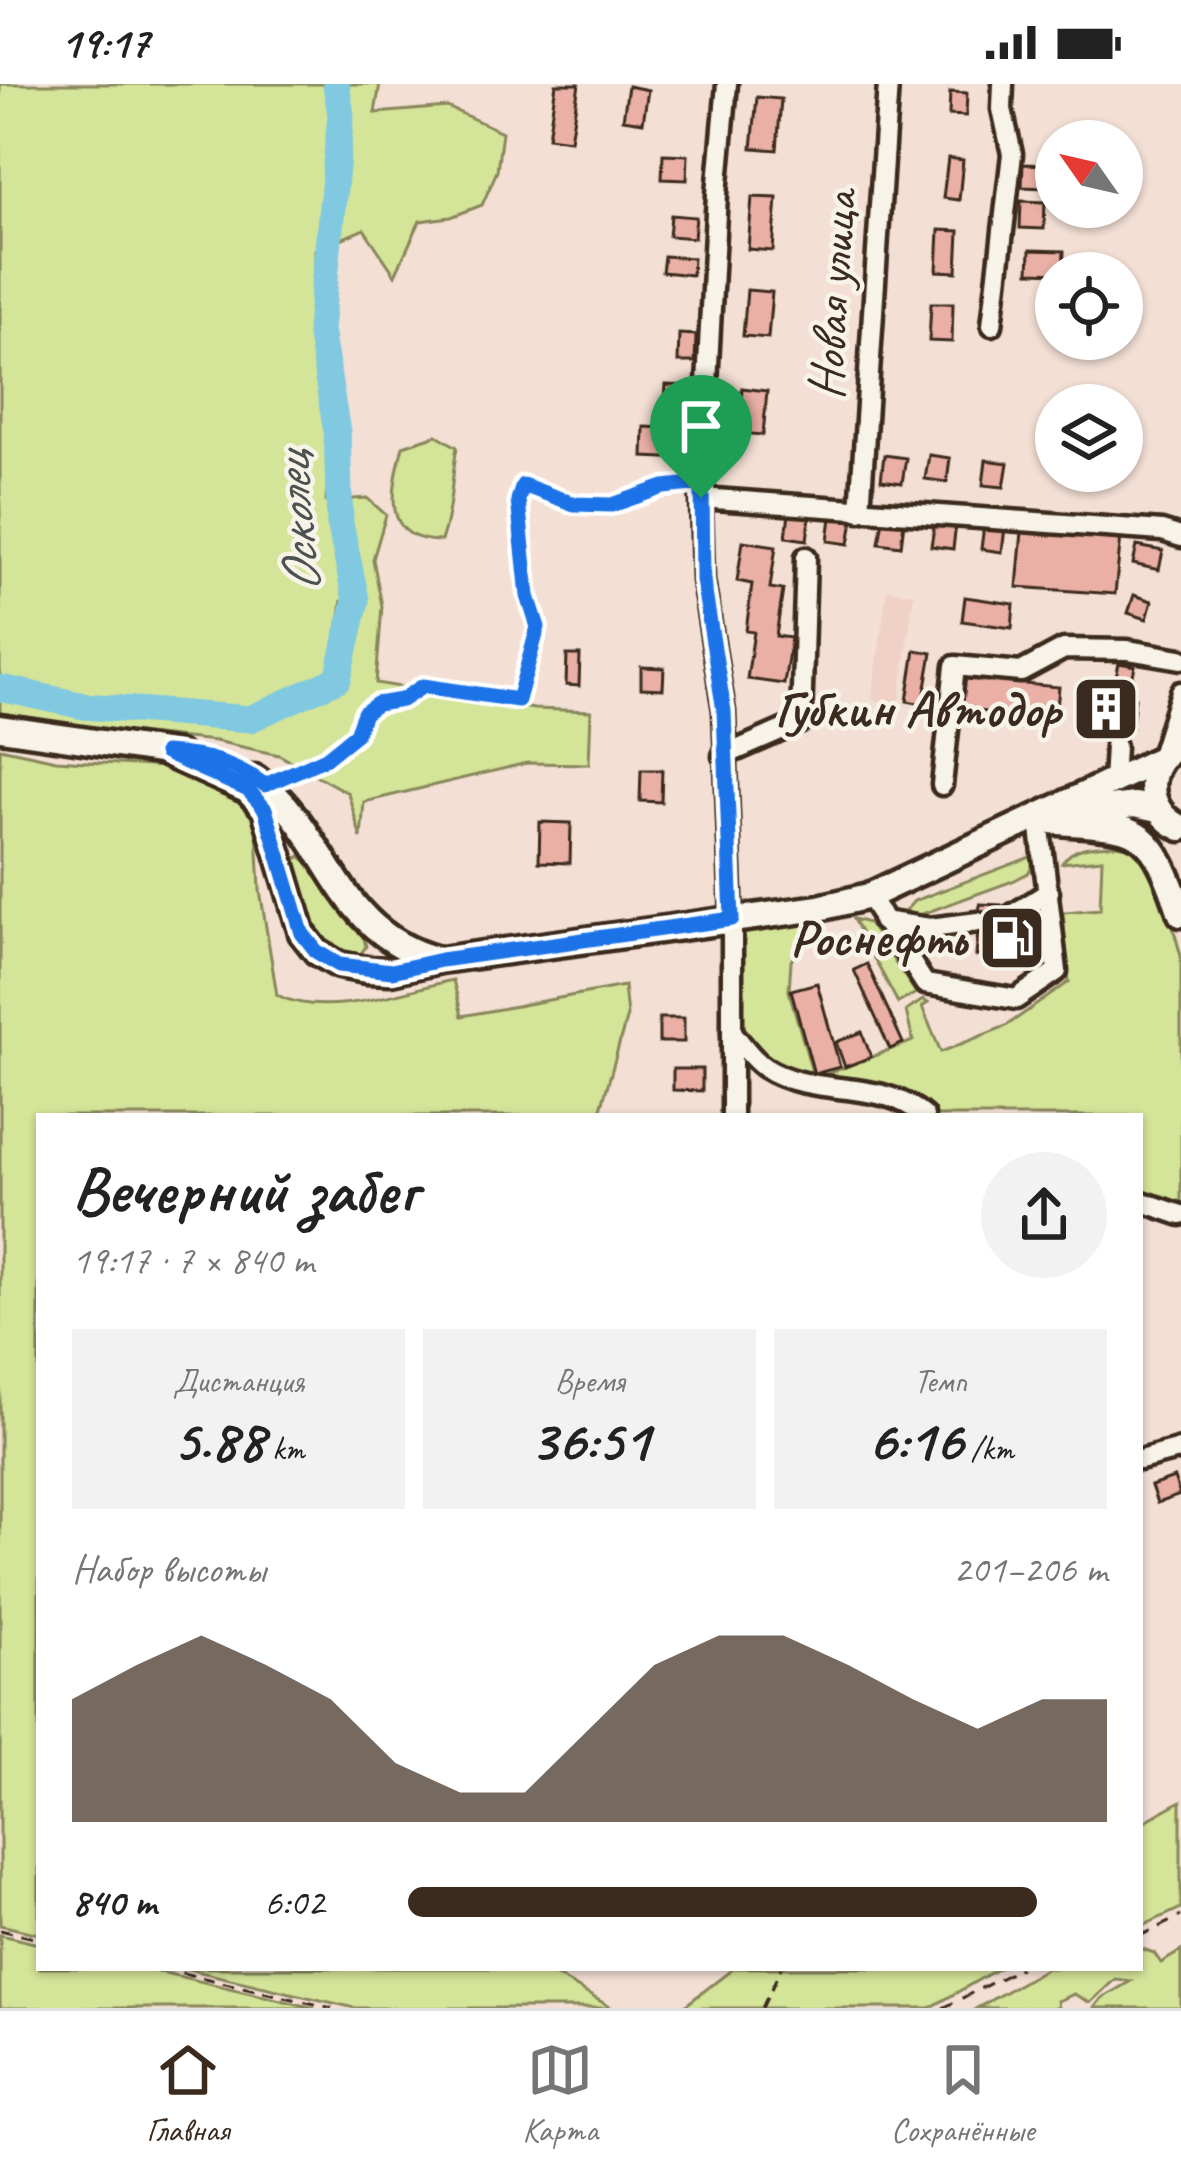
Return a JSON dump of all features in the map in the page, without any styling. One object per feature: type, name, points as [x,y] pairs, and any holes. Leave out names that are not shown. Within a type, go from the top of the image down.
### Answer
[{"type":"main road","points":[[0,728],[200,755],[233,764],[265,785],[290,811],[350,902],[382,937],[409,952],[441,960]]},
{"type":"main road","points":[[165,753],[248,790],[265,809],[302,933],[317,952],[339,965],[392,971],[441,960],[819,908],[869,896],[1039,820],[1174,748]]},
{"type":"main road","points":[[1173,827],[1151,785],[1174,748]]},
{"type":"main road","points":[[1039,820],[1134,805],[1173,827]]},
{"type":"main road","points":[[1039,820],[1142,836],[1162,860],[1181,914]]},
{"type":"street","points":[[728,84],[697,489],[703,580],[724,711],[732,919],[732,1113]]},
{"type":"street","name":"Новая улица","points":[[860,511],[888,84]]},
{"type":"street","points":[[992,325],[1012,154],[1002,109],[1003,84]]},
{"type":"street","points":[[697,489],[860,511],[1162,531],[1181,537]]},
{"type":"street","points":[[723,756],[800,722],[806,557]]},
{"type":"street","points":[[942,785],[955,666],[1022,672],[1064,650],[1128,650],[1181,659]]},
{"type":"street","points":[[1174,748],[1181,692]]},
{"type":"street","points":[[1113,783],[1115,746]]},
{"type":"street","points":[[869,896],[926,984],[1016,999],[1057,971],[1039,820]]},
{"type":"street","points":[[999,923],[1049,892]]},
{"type":"street","points":[[882,921],[930,928],[978,922]]},
{"type":"street","points":[[733,1032],[760,1064],[785,1078],[891,1096],[919,1113]]},
{"type":"street","points":[[1143,1202],[1181,1215]]},
{"type":"street","points":[[1143,1459],[1181,1449]]},
{"type":"path","points":[[265,785],[326,758],[356,734],[364,713],[377,704],[402,700],[423,686],[518,700],[538,627],[528,596],[518,500],[523,485],[574,504],[612,505],[664,487],[697,489]]},
{"type":"path","points":[[1143,1935],[1181,1916]]},
{"type":"path","points":[[0,1930],[36,1939]]},
{"type":"path","points":[[174,1971],[332,2008]]},
{"type":"path","points":[[762,2008],[780,1971]]},
{"type":"path","points":[[944,2008],[1014,1971]]},
{"type":"shaded area","points":[[887,590],[914,593],[899,704],[872,700]]},
{"type":"green space","points":[[0,84],[380,84],[375,113],[447,107],[502,132],[497,171],[482,205],[451,217],[420,221],[395,275],[364,229],[315,250],[316,332],[332,436],[326,501],[367,498],[386,515],[373,559],[382,606],[376,683],[534,709],[591,711],[589,764],[527,763],[364,802],[361,838],[348,793],[279,755],[215,741],[0,713],[0,693],[83,711],[252,725],[344,683],[342,600],[333,675],[249,710],[84,697],[0,680]]},
{"type":"green space","points":[[437,435],[457,447],[441,541],[408,532],[399,523],[394,495],[403,446]]},
{"type":"green space","points":[[0,748],[56,760],[165,767],[235,795],[250,811],[257,831],[260,890],[277,995],[296,1002],[341,1004],[453,980],[462,1016],[624,986],[627,1016],[600,1113],[36,1113],[36,1933],[0,1925]]},
{"type":"green space","points":[[1093,846],[1139,848],[1149,856],[1181,956],[1181,1206],[1143,1194],[1143,1113],[930,1113],[913,1097],[885,1088],[821,1082],[785,1071],[760,1056],[737,1025],[739,947],[745,933],[798,922],[811,930],[791,961],[789,991],[814,1079],[913,1041],[906,1011],[923,1000],[928,1003],[922,1007],[941,1052],[1006,1026],[1069,982],[1063,912],[1100,909],[1102,859],[1062,863]]},
{"type":"green space","points":[[300,856],[316,869],[364,939],[366,946],[356,957],[329,949],[313,928],[296,860]]},
{"type":"green space","points":[[1033,856],[1028,873],[1013,881],[914,917],[906,910],[914,901]]},
{"type":"green space","points":[[853,919],[868,923],[916,993],[898,1003]]},
{"type":"green space","points":[[1181,1801],[1181,1908],[1143,1926],[1143,1822]]},
{"type":"green space","points":[[0,1935],[36,1943],[36,1971],[156,1971],[315,2008],[0,2008]]},
{"type":"green space","points":[[1143,1949],[1154,1953],[1161,1963],[1181,1951],[1181,2008],[1094,2008],[1131,1981],[1115,1979],[1090,2003],[1074,1994],[1057,2001],[1058,2008],[977,2008],[1042,1971],[1143,1971]]},
{"type":"green space","points":[[196,1971],[548,1971],[612,2008],[355,2008]]},
{"type":"green space","points":[[730,1971],[994,1971],[930,2008],[682,2008]]},
{"type":"building","points":[[556,84],[579,84],[570,140],[548,137]]},
{"type":"building","points":[[628,86],[648,90],[643,122],[623,119]]},
{"type":"building","points":[[950,92],[967,93],[966,116],[949,115]]},
{"type":"building","points":[[757,97],[781,99],[777,150],[752,148]]},
{"type":"building","points":[[663,154],[688,155],[687,180],[662,179]]},
{"type":"building","points":[[948,158],[963,160],[959,200],[943,198]]},
{"type":"building","points":[[1023,164],[1035,164],[1035,188],[1022,187]]},
{"type":"building","points":[[752,197],[777,198],[773,251],[748,249]]},
{"type":"building","points":[[1021,201],[1035,202],[1035,228],[1044,229],[1020,228]]},
{"type":"building","points":[[671,215],[696,217],[694,238],[669,236]]},
{"type":"building","points":[[939,230],[959,231],[957,272],[937,271]]},
{"type":"building","points":[[1030,250],[1064,251],[1035,252],[1035,272],[1029,272]]},
{"type":"building","points":[[664,256],[693,258],[692,275],[662,272]]},
{"type":"building","points":[[747,290],[772,292],[768,338],[743,336]]},
{"type":"building","points":[[931,303],[953,303],[952,342],[929,341]]},
{"type":"building","points":[[679,334],[696,335],[695,362],[678,362]]},
{"type":"building","points":[[666,385],[688,386],[688,403],[665,402]]},
{"type":"building","points":[[742,388],[767,391],[763,435],[738,433]]},
{"type":"building","points":[[644,427],[687,429],[686,459],[643,457]]},
{"type":"building","points":[[884,455],[906,458],[902,483],[881,480]]},
{"type":"building","points":[[929,455],[950,458],[947,482],[925,479]]},
{"type":"building","points":[[986,460],[1008,463],[1004,487],[983,485]]},
{"type":"building","points":[[789,513],[810,516],[807,540],[786,537]]},
{"type":"building","points":[[831,517],[853,520],[849,544],[828,541]]},
{"type":"building","points":[[883,519],[904,522],[901,546],[879,543]]},
{"type":"building","points":[[935,521],[956,524],[953,549],[931,546]]},
{"type":"building","points":[[984,525],[1005,528],[1002,552],[981,549]]},
{"type":"building","points":[[1022,531],[1121,536],[1115,594],[1017,587]]},
{"type":"building","points":[[743,541],[776,546],[770,588],[783,590],[776,636],[791,638],[784,684],[747,679],[754,632],[746,631],[752,584],[737,581]]},
{"type":"building","points":[[1137,546],[1163,551],[1159,570],[1133,564]]},
{"type":"building","points":[[1134,595],[1152,601],[1147,619],[1128,613]]},
{"type":"building","points":[[965,597],[1014,604],[1012,628],[962,621]]},
{"type":"building","points":[[915,650],[932,653],[923,704],[907,701]]},
{"type":"building","points":[[567,655],[580,655],[579,686],[566,685]]},
{"type":"building","points":[[1119,663],[1135,666],[1130,690],[1114,687]]},
{"type":"building","points":[[641,667],[664,668],[663,689],[641,688]]},
{"type":"building","points":[[960,678],[1059,687],[1056,719],[957,709]]},
{"type":"building","name":"Губкин Автодор","points":[[1081,691],[1135,698],[1132,727],[1077,721]]},
{"type":"building","points":[[641,770],[662,770],[661,802],[640,801]]},
{"type":"building","points":[[540,822],[571,823],[570,863],[539,862]]},
{"type":"building","points":[[980,904],[1001,905],[999,927],[1042,930],[1040,963],[1016,961],[1016,955],[976,956]]},
{"type":"building","points":[[867,964],[903,1043],[890,1049],[854,970]]},
{"type":"building","points":[[817,983],[840,1067],[814,1074],[791,990]]},
{"type":"building","points":[[659,1018],[684,1018],[684,1042],[659,1042]]},
{"type":"building","points":[[862,1032],[871,1057],[845,1067],[836,1042]]},
{"type":"building","points":[[673,1069],[702,1069],[702,1091],[673,1090]]},
{"type":"building","points":[[1174,1478],[1180,1495],[1157,1503],[1151,1486]]},
{"type":"waterway","name":"Осколец","points":[[0,688],[84,706],[250,719],[338,679],[356,600],[340,523],[337,432],[320,330],[341,115],[336,84]]},
{"type":"place","name":"Губкин Автодор","points":[[1106,709]]},
{"type":"place","name":"Роснефть","points":[[1012,938]]},
{"type":"route","points":[[702,483],[701,498],[703,580],[724,711],[732,919],[392,971],[339,965],[317,952],[302,933],[265,809],[248,790],[165,753],[200,755],[233,764],[265,785],[326,758],[356,734],[364,713],[377,704],[402,700],[423,686],[518,700],[538,627],[528,596],[518,500],[523,485],[574,504],[612,505],[664,487],[702,483]]}]
